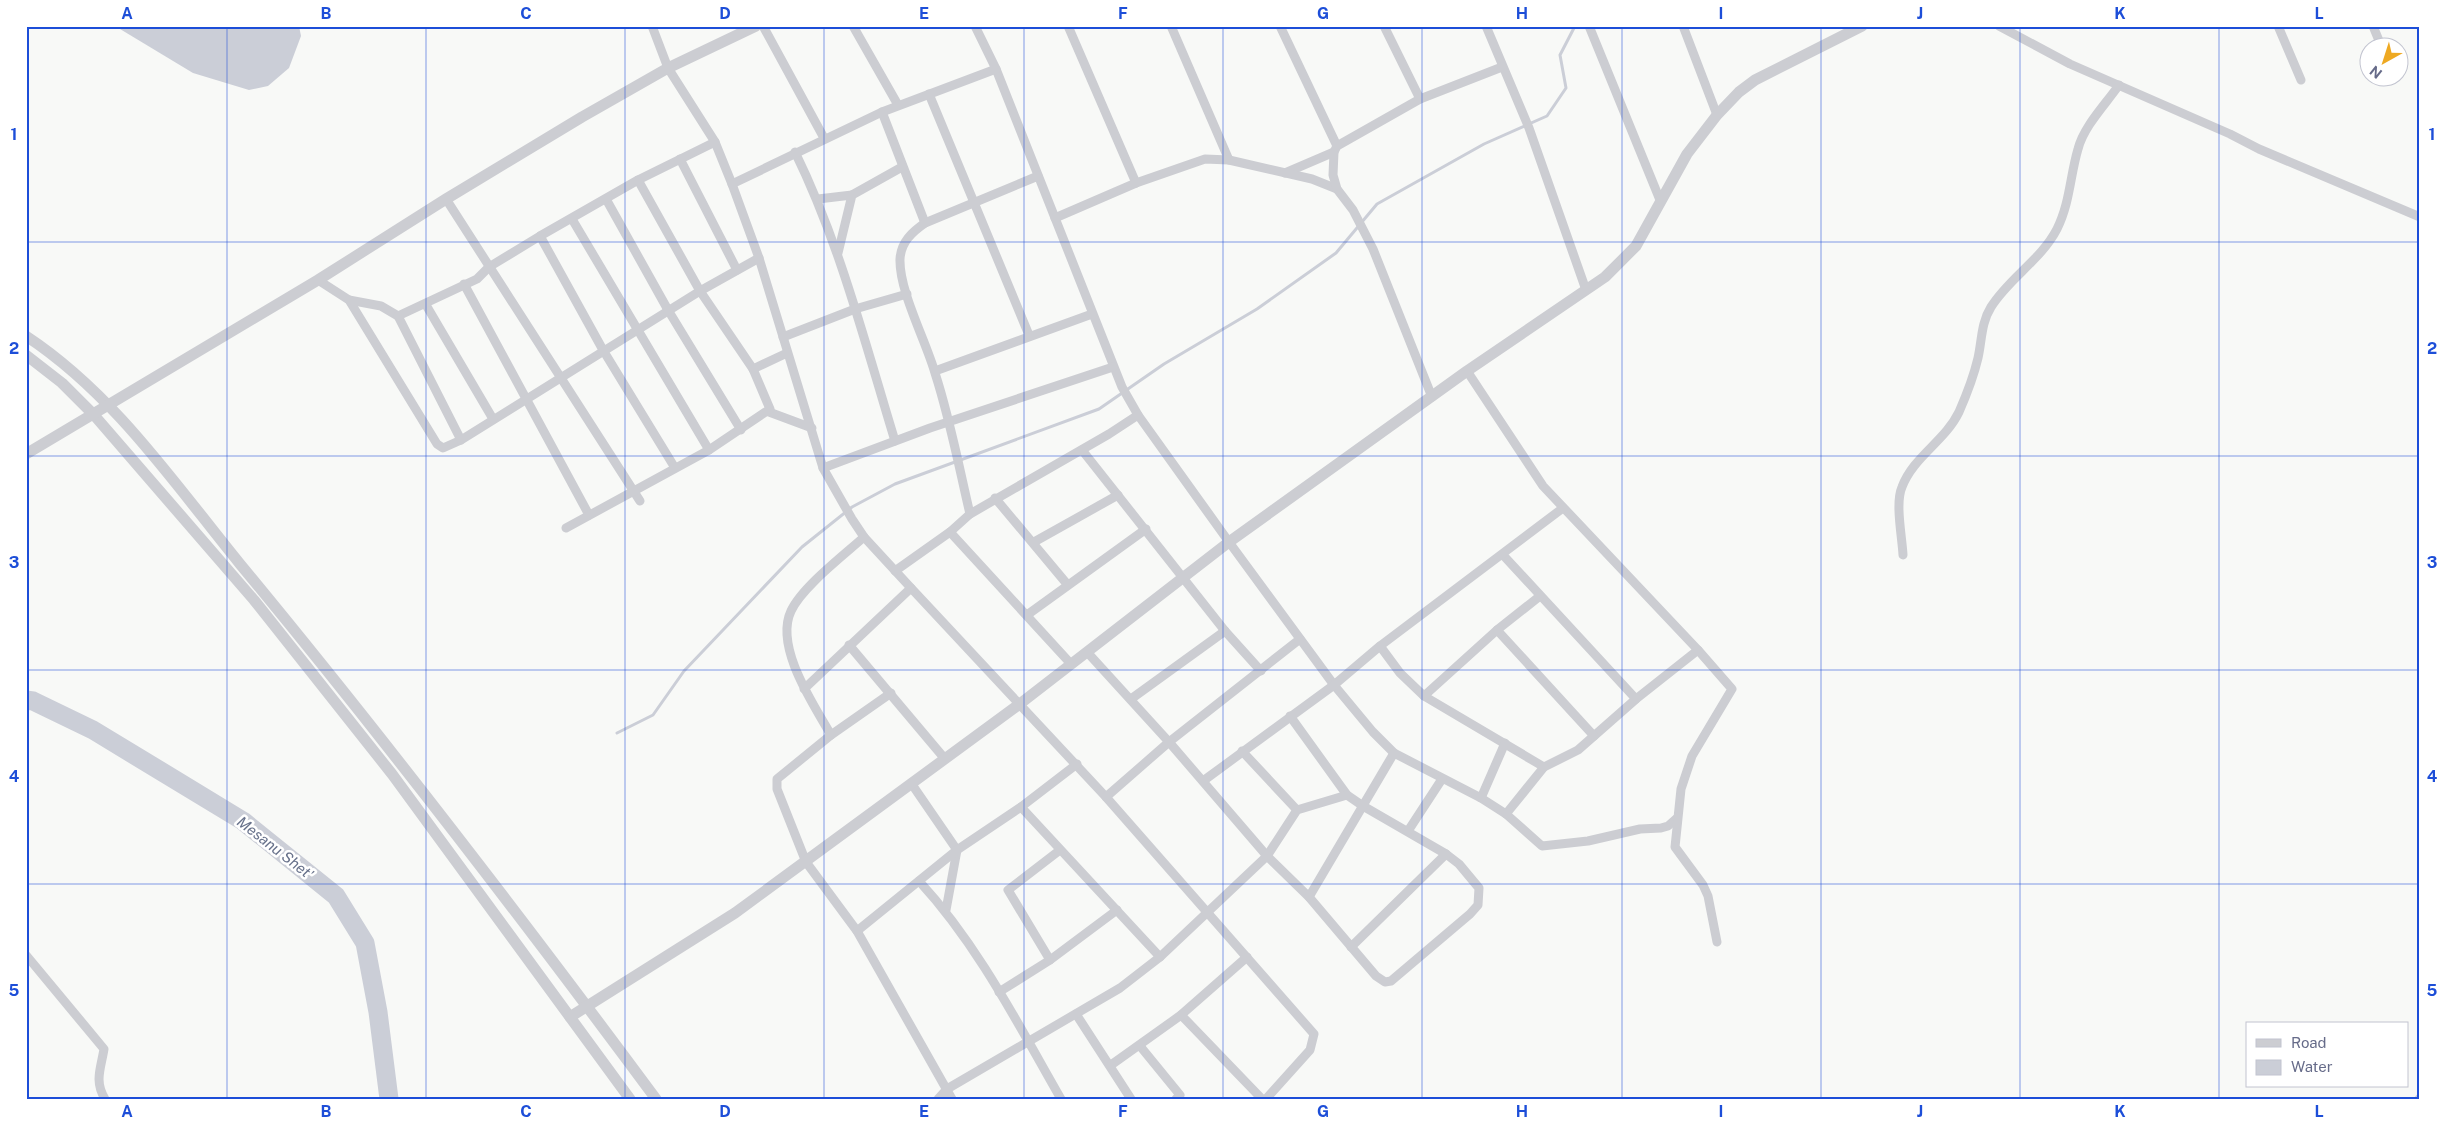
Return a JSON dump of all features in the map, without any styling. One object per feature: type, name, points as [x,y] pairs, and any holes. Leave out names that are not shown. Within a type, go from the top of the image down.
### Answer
[{"type":"street","points":[[652,26],[668,68],[714,142],[732,184],[759,258],[823,468],[852,519],[864,537],[895,571],[1106,797],[1314,1034],[1310,1050],[1266,1099]]},
{"type":"street","points":[[26,454],[318,280],[446,198],[668,68],[756,26]]},
{"type":"street","points":[[763,26],[824,138]]},
{"type":"street","points":[[853,26],[898,106]]},
{"type":"street","points":[[975,26],[996,69],[1113,367],[1138,414],[1334,685],[1394,753],[1482,798],[1506,814],[1543,846],[1553,843],[1568,844],[1588,841],[1640,829],[1662,828],[1668,826],[1677,818]]},
{"type":"street","points":[[1068,26],[1136,183]]},
{"type":"street","points":[[1170,26],[1229,160]]},
{"type":"street","points":[[1280,26],[1335,149],[1333,175],[1337,189],[1353,210],[1373,250],[1432,397]]},
{"type":"street","points":[[1384,26],[1420,100]]},
{"type":"street","points":[[1486,26],[1529,128],[1586,290]]},
{"type":"street","points":[[1589,26],[1660,200]]},
{"type":"street","points":[[1682,26],[1717,115]]},
{"type":"street","points":[[570,1017],[736,913],[1021,704],[1230,542],[1467,372],[1604,277],[1636,246],[1687,154],[1717,115],[1751,83],[1862,26]]},
{"type":"street","points":[[1999,26],[2070,64],[2230,134],[2259,149],[2420,217]]},
{"type":"street","points":[[2278,26],[2301,80]]},
{"type":"street","points":[[2373,26],[2378,38]]},
{"type":"street","points":[[1285,173],[1335,149],[1420,100],[1502,67]]},
{"type":"street","points":[[732,184],[824,138],[882,112],[996,69]]},
{"type":"street","points":[[1903,554],[1900,517],[1901,488],[1907,474],[1946,433],[1959,412],[1978,359],[1984,322],[1987,315],[2001,293],[2051,240],[2063,217],[2077,149],[2083,134],[2119,85]]},
{"type":"street","points":[[930,94],[1029,335]]},
{"type":"street","points":[[882,112],[925,223]]},
{"type":"street","points":[[398,316],[426,305],[483,275],[490,267],[540,236],[638,180],[714,142]]},
{"type":"street","points":[[795,152],[818,199],[838,254],[895,441]]},
{"type":"street","points":[[680,159],[737,270]]},
{"type":"street","points":[[1055,218],[1136,183],[1205,159],[1229,160],[1312,179],[1337,189]]},
{"type":"street","points":[[818,199],[852,195],[902,167]]},
{"type":"street","points":[[970,514],[950,422],[935,371],[907,294],[900,262],[901,252],[911,233],[925,223],[1038,176]]},
{"type":"street","points":[[566,528],[709,450],[769,412],[771,407],[753,369],[700,291],[638,180]]},
{"type":"street","points":[[838,254],[852,195]]},
{"type":"street","points":[[446,198],[640,502]]},
{"type":"street","points":[[606,199],[668,310],[741,430]]},
{"type":"street","points":[[572,219],[709,450]]},
{"type":"street","points":[[540,236],[603,350],[676,468]]},
{"type":"street","points":[[349,300],[437,444],[443,448],[461,440],[668,310],[759,258]]},
{"type":"street","points":[[318,280],[349,300],[381,306],[398,316],[461,440]]},
{"type":"street","points":[[464,284],[525,400],[589,515]]},
{"type":"street","points":[[783,337],[855,309],[907,294]]},
{"type":"street","points":[[426,305],[493,419]]},
{"type":"street","points":[[935,371],[1029,335],[1092,314]]},
{"type":"street","points":[[26,336],[52,353],[110,405],[384,741],[588,1006],[656,1099]]},
{"type":"street","points":[[753,369],[787,353]]},
{"type":"street","points":[[26,356],[62,383],[94,415],[254,600],[373,750],[472,881],[630,1099]]},
{"type":"street","points":[[823,468],[895,441],[1113,367]]},
{"type":"street","points":[[1467,372],[1543,486],[1698,650],[1732,689],[1692,756],[1681,789],[1677,818],[1677,852],[1703,885],[1708,896],[1718,942]]},
{"type":"street","points":[[769,412],[812,428]]},
{"type":"street","points":[[895,571],[950,532],[970,514],[1082,450],[1138,414]]},
{"type":"street","points":[[1082,450],[1225,631],[1261,671]]},
{"type":"street","points":[[1034,542],[1118,495]]},
{"type":"street","points":[[995,498],[1068,584]]},
{"type":"street","points":[[1203,781],[1334,685],[1380,646],[1503,556],[1563,508]]},
{"type":"street","points":[[1027,614],[1146,529]]},
{"type":"street","points":[[950,532],[1071,664]]},
{"type":"street","points":[[831,735],[804,689],[792,661],[788,622],[791,611],[806,591],[864,537]]},
{"type":"street","points":[[1503,556],[1636,699]]},
{"type":"street","points":[[804,689],[911,588]]},
{"type":"street","points":[[1424,696],[1497,630],[1540,596]]},
{"type":"street","points":[[1497,630],[1594,736]]},
{"type":"street","points":[[1131,700],[1225,631]]},
{"type":"street","points":[[1106,797],[1169,742],[1300,639]]},
{"type":"street","points":[[849,645],[945,758]]},
{"type":"street","points":[[1380,646],[1400,673],[1424,696],[1505,742],[1544,767]]},
{"type":"street","points":[[1506,814],[1544,767],[1578,750],[1636,699],[1698,650]]},
{"type":"street","points":[[1087,652],[1169,742],[1267,856],[1308,897],[1376,976],[1385,982],[1391,981],[1470,914],[1478,905],[1479,888],[1459,864],[1446,854],[1347,795],[1290,716]]},
{"type":"street","points":[[891,693],[831,735],[777,780],[776,783],[806,862],[857,931],[952,1099]]},
{"type":"street","points":[[373,750],[384,741]]},
{"type":"street","points":[[1482,798],[1505,742]]},
{"type":"street","points":[[1242,751],[1297,810]]},
{"type":"street","points":[[1308,897],[1394,753]]},
{"type":"street","points":[[857,931],[957,850],[1021,807],[1076,764]]},
{"type":"street","points":[[1408,831],[1442,779]]},
{"type":"street","points":[[911,783],[957,850],[946,910]]},
{"type":"street","points":[[938,1099],[947,1089],[1120,988],[1160,957],[1267,856],[1297,810],[1347,795]]},
{"type":"street","points":[[1021,807],[1160,957]]},
{"type":"street","points":[[1050,960],[1008,890],[1060,850]]},
{"type":"street","points":[[1351,947],[1446,854]]},
{"type":"street","points":[[919,881],[946,910],[999,992],[1061,1099]]},
{"type":"street","points":[[999,992],[1050,960],[1117,910]]},
{"type":"street","points":[[26,955],[104,1049],[98,1084],[105,1099]]},
{"type":"street","points":[[1111,1065],[1181,1015],[1247,958]]},
{"type":"street","points":[[1076,1014],[1111,1065],[1131,1099]]},
{"type":"street","points":[[1181,1015],[1262,1099]]},
{"type":"street","points":[[1140,1046],[1179,1098]]},
{"type":"water","points":[[115,26],[299,26],[301,36],[289,68],[268,86],[249,90],[193,73]]},
{"type":"waterway","points":[[617,733],[653,715],[684,671],[802,547],[852,507],[895,484],[1099,409],[1164,364],[1257,309],[1336,253],[1377,204],[1484,144],[1547,116],[1566,88],[1560,55],[1575,26]]},
{"type":"waterway","name":"Mesanu Shet'","points":[[26,700],[33,701],[93,730],[243,821],[336,896],[365,943],[378,1012],[389,1099]]}]
